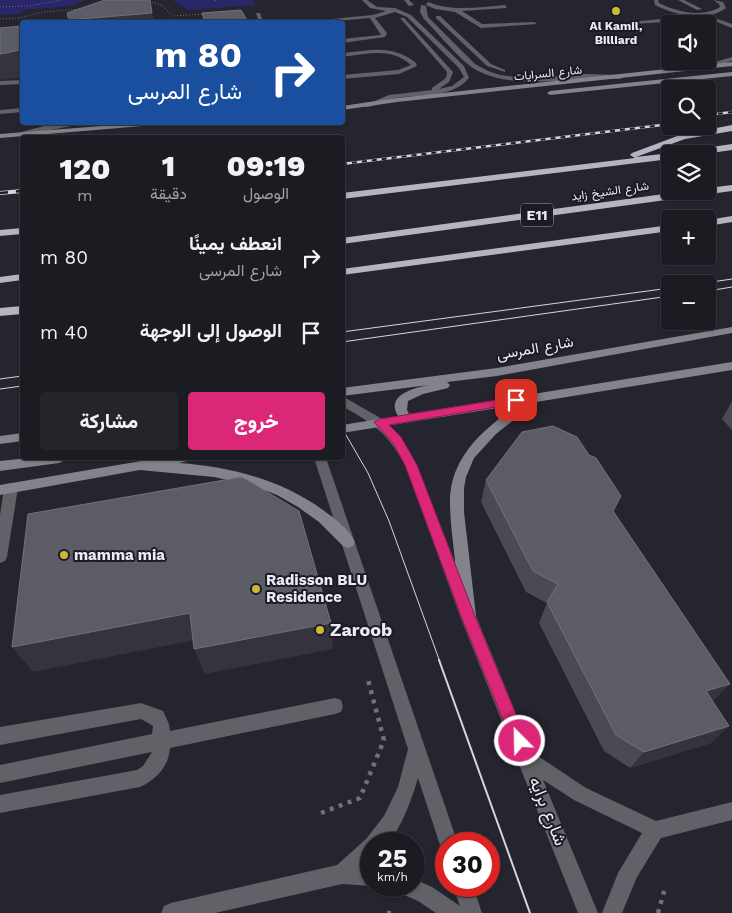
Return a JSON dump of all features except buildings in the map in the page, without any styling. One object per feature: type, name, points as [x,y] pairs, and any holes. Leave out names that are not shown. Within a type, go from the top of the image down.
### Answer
[{"type":"highway","points":[[622,163],[661,144],[683,137],[732,128]]},
{"type":"highway","points":[[716,149],[732,147]]},
{"type":"highway","name":"شارع الشيخ زايد","points":[[345,196],[661,157]]},
{"type":"highway","name":"شارع الشيخ زايد","points":[[345,241],[732,188]]},
{"type":"highway","points":[[716,222],[732,219]]},
{"type":"highway","points":[[345,272],[661,229]]},
{"type":"highway","points":[[0,233],[20,231]]},
{"type":"highway","points":[[0,280],[20,278]]},
{"type":"highway","points":[[0,312],[20,310]]},
{"type":"main road","name":"شارع السرايات","points":[[716,66],[732,64]]},
{"type":"main road","name":"شارع السرايات","points":[[345,108],[678,70]]},
{"type":"main road","name":"شارع السرايات","points":[[544,93],[732,74]]},
{"type":"main road","name":"شارع السرايات","points":[[367,106],[389,107],[478,99]]},
{"type":"main road","points":[[0,136],[150,125]]},
{"type":"main road","name":"شارع المرسى","points":[[345,392],[497,372],[732,330]]},
{"type":"main road","points":[[345,428],[731,367]]},
{"type":"main road","points":[[406,418],[401,413],[400,406],[402,399],[409,394],[497,372]]},
{"type":"main road","points":[[468,616],[455,496],[460,475],[470,455],[491,432],[534,398]]},
{"type":"main road","points":[[0,440],[20,437]]},
{"type":"main road","points":[[0,466],[44,460]]},
{"type":"main road","points":[[6,489],[172,460]]},
{"type":"main road","points":[[141,466],[197,468],[252,479],[301,502],[324,518],[348,542]]},
{"type":"street","points":[[364,0],[368,5],[375,8],[395,10],[413,19],[462,67],[467,77],[459,86],[449,89],[390,97],[367,106]]},
{"type":"street","points":[[406,0],[411,5]]},
{"type":"street","points":[[656,0],[663,7],[720,20],[732,26]]},
{"type":"street","points":[[680,0],[699,10]]},
{"type":"street","points":[[691,0],[708,8]]},
{"type":"street","points":[[715,0],[721,3],[726,14]]},
{"type":"street","points":[[424,15],[427,3]]},
{"type":"street","points":[[372,17],[427,3],[438,8],[457,10],[481,26],[534,24]]},
{"type":"street","points":[[424,15],[457,10],[505,7]]},
{"type":"street","points":[[693,13],[726,14],[731,10]]},
{"type":"street","points":[[258,14],[260,20]]},
{"type":"street","points":[[424,15],[481,71],[504,78],[539,80],[580,76],[620,76]]},
{"type":"street","points":[[345,41],[383,36],[384,34],[372,17]]},
{"type":"street","points":[[324,20],[372,17],[413,19]]},
{"type":"street","points":[[438,17],[489,65],[505,72],[539,80]]},
{"type":"street","points":[[633,22],[661,20]]},
{"type":"street","points":[[716,20],[720,20]]},
{"type":"street","points":[[443,22],[452,21]]},
{"type":"street","points":[[403,23],[450,72],[450,77],[445,83],[423,93]]},
{"type":"street","points":[[716,25],[732,33]]},
{"type":"street","points":[[452,30],[461,29]]},
{"type":"street","points":[[345,55],[394,51],[404,55],[414,66],[399,72],[345,77]]},
{"type":"street","points":[[716,63],[732,59]]},
{"type":"street","points":[[0,83],[20,82]]},
{"type":"street","points":[[0,112],[20,110]]},
{"type":"street","points":[[18,134],[65,125]]},
{"type":"street","name":"شارع برايه","points":[[345,402],[380,422],[397,440],[411,465],[468,616],[588,913]]},
{"type":"street","points":[[321,460],[445,832]]},
{"type":"street","points":[[0,557],[6,489]]},
{"type":"street","points":[[0,774],[335,706]]},
{"type":"street","points":[[0,736],[141,711],[157,717],[161,724],[161,752],[149,772],[140,778],[0,804]]},
{"type":"street","points":[[386,832],[398,812],[407,789],[417,748]]},
{"type":"street","points":[[527,759],[580,794],[655,830],[732,811]]},
{"type":"street","points":[[612,913],[621,887],[634,861],[655,830]]},
{"type":"street","points":[[342,874],[360,857]]},
{"type":"street","points":[[172,913],[342,874],[360,876]]},
{"type":"street","points":[[425,894],[453,913]]},
{"type":"street","points":[[467,897],[472,913]]},
{"type":"path","points":[[0,7],[29,6],[62,0]]},
{"type":"path","points":[[141,1],[162,5],[173,16],[210,13]]},
{"type":"path","points":[[0,18],[19,18],[43,12],[80,9]]},
{"type":"path","points":[[320,814],[360,798],[384,740],[367,675]]},
{"type":"path","points":[[658,913],[665,888]]},
{"type":"path","points":[[388,913],[393,913]]},
{"type":"shaded area","points":[[0,0],[86,0],[70,6],[24,10],[20,14],[0,15]]},
{"type":"shaded area","points":[[172,0],[253,0],[255,5],[188,10]]},
{"type":"tram line","points":[[716,281],[732,279]]},
{"type":"tram line","points":[[716,290],[732,287]]},
{"type":"tram line","points":[[345,332],[661,289]]},
{"type":"tram line","points":[[345,342],[661,297]]},
{"type":"tram line","points":[[0,379],[20,376]]},
{"type":"tram line","points":[[0,389],[20,386]]},
{"type":"tram line","points":[[345,433],[368,473],[389,521],[440,662]]},
{"type":"tram line","points":[[439,660],[530,913]]},
{"type":"railway","points":[[716,114],[732,112]]},
{"type":"railway","points":[[345,164],[661,125]]},
{"type":"railway","points":[[0,193],[20,191]]},
{"type":"place","name":"Al Kamil, Billiard","points":[[616,11]]},
{"type":"place","name":"mamma mia","points":[[64,555]]},
{"type":"place","name":"Radisson BLU Residence","points":[[256,589]]},
{"type":"place","name":"Zaroob","points":[[320,630]]},
{"type":"route","points":[[516,400],[380,422],[397,440],[411,465],[468,616],[520,741]]}]
